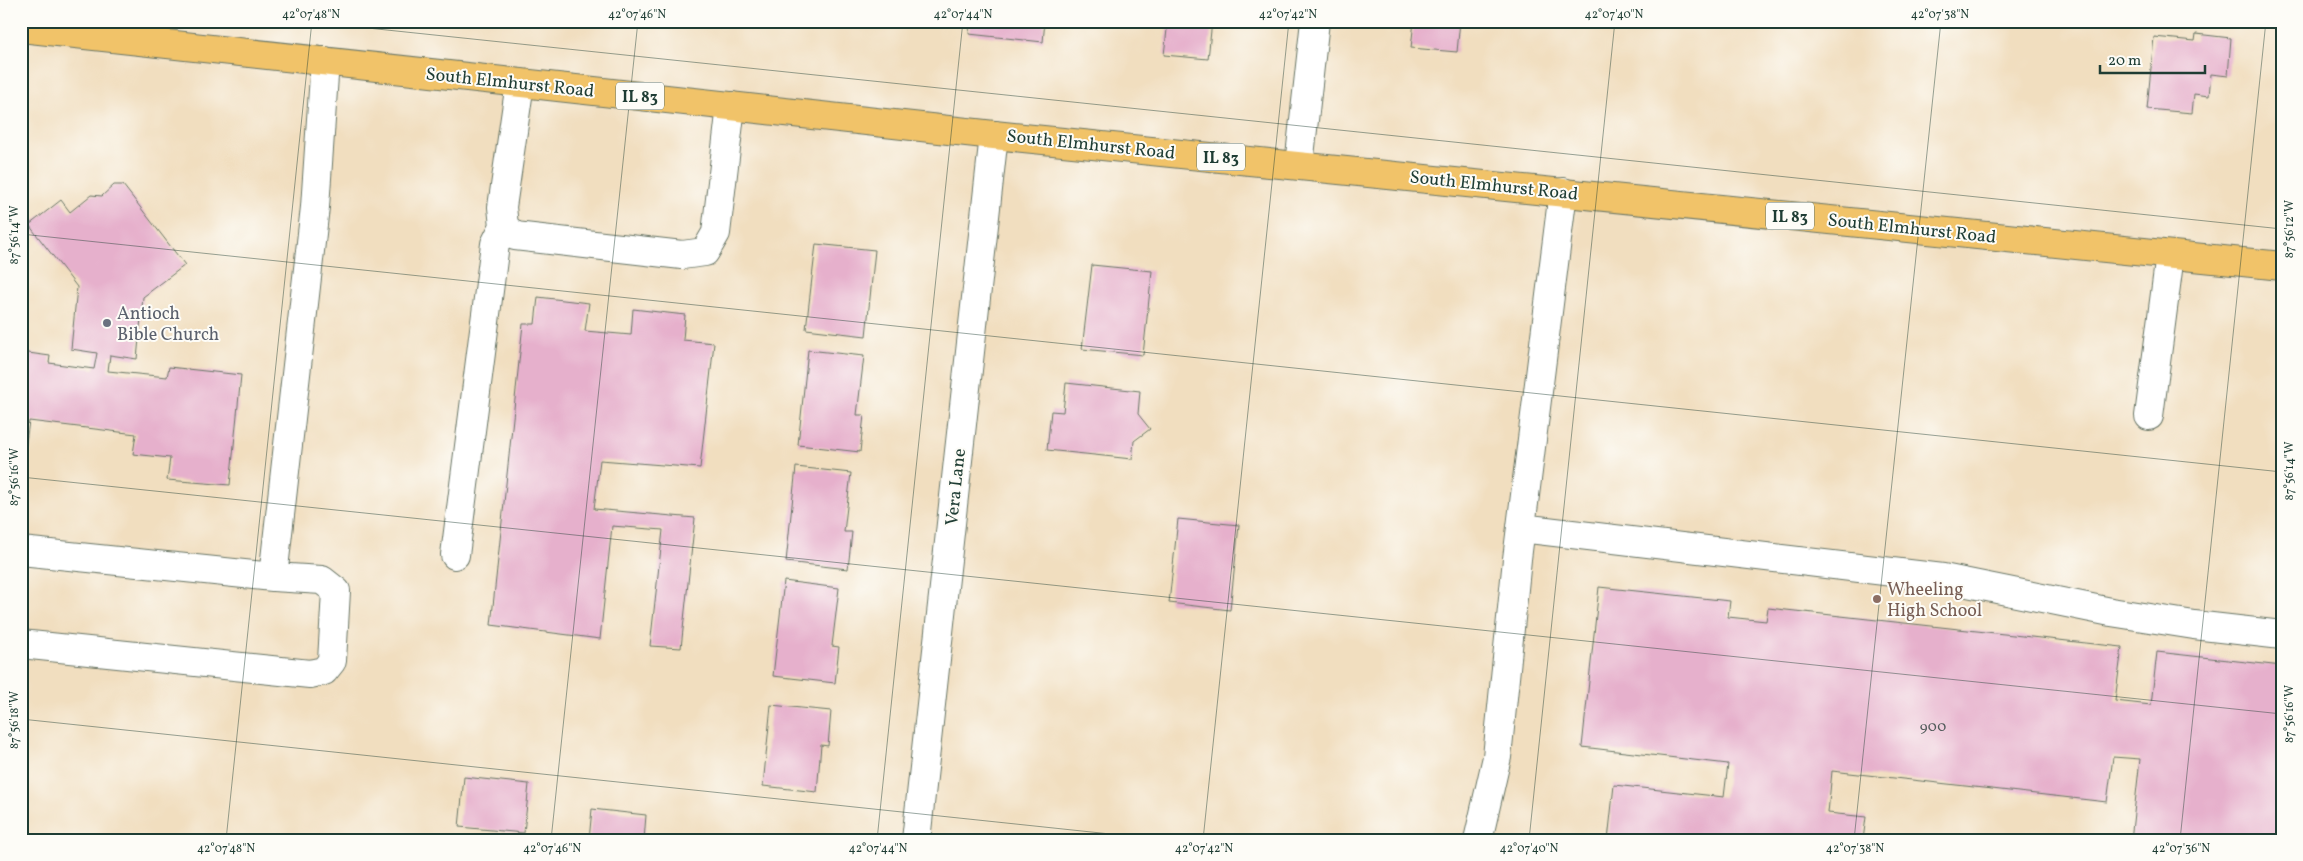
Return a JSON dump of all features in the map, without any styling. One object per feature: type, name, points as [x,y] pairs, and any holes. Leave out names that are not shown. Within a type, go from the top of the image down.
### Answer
[{"type":"main road","name":"South Elmhurst Road","points":[[21,28],[994,135],[2282,266]]},
{"type":"street","points":[[1299,165],[1315,21]]},
{"type":"street","points":[[273,577],[314,207],[325,62]]},
{"type":"street","points":[[455,555],[495,244],[503,216],[520,83]]},
{"type":"street","points":[[503,216],[516,236],[682,255],[705,252],[716,233],[731,106]]},
{"type":"street","name":"Vera Lane","points":[[916,840],[994,135]]},
{"type":"street","points":[[1478,840],[1498,757],[1521,528],[1563,192]]},
{"type":"street","points":[[2150,416],[2170,255]]},
{"type":"street","points":[[1521,528],[1943,578],[2111,612],[2194,625],[2282,635]]},
{"type":"street","points":[[21,551],[273,577],[322,580],[336,591],[332,662],[324,671],[310,674],[21,644]]},
{"type":"building","points":[[970,21],[1045,21],[1043,42],[969,34]]},
{"type":"building","points":[[1168,21],[1212,21],[1208,59],[1164,55]]},
{"type":"building","points":[[1414,21],[1460,21],[1457,52],[1411,48]]},
{"type":"building","points":[[2196,34],[2231,38],[2228,76],[2211,74],[2209,96],[2194,94],[2192,113],[2147,109],[2154,37],[2195,41]]},
{"type":"building","name":"Antioch Bible Church","points":[[114,185],[123,185],[185,265],[143,297],[137,359],[110,355],[108,371],[167,377],[169,367],[241,375],[230,485],[167,480],[170,458],[133,454],[136,434],[29,421],[23,464],[21,463],[21,352],[50,356],[49,363],[94,369],[97,353],[71,349],[77,287],[29,225],[61,200],[70,212],[91,195],[102,196]]},
{"type":"building","points":[[816,244],[875,250],[866,336],[806,329]]},
{"type":"building","points":[[1092,265],[1152,271],[1143,355],[1082,349]]},
{"type":"building","points":[[538,297],[589,303],[585,331],[631,335],[633,309],[685,315],[683,340],[714,343],[700,468],[600,460],[594,509],[695,518],[681,648],[650,646],[663,530],[612,526],[600,639],[491,625],[523,324],[535,324]]},
{"type":"building","points":[[808,350],[864,356],[857,415],[864,415],[860,452],[798,445]]},
{"type":"building","points":[[1066,383],[1140,391],[1138,414],[1150,429],[1134,441],[1132,459],[1047,450],[1051,411],[1063,412]]},
{"type":"building","points":[[796,467],[851,473],[844,532],[852,532],[848,569],[786,562]]},
{"type":"building","points":[[1178,519],[1239,525],[1230,610],[1169,603]]},
{"type":"building","points":[[784,581],[839,588],[832,646],[839,647],[835,683],[773,676]]},
{"type":"building","name":"Wheeling High School","points":[[1599,587],[1730,601],[1728,617],[1766,621],[1768,608],[2122,647],[2115,701],[2151,705],[2157,652],[2282,666],[2282,840],[2131,840],[2140,759],[2113,757],[2107,802],[1832,771],[1828,813],[1866,817],[1863,840],[1608,840],[1614,785],[1724,797],[1728,764],[1582,747]]},
{"type":"building","points":[[771,705],[831,711],[828,746],[821,745],[817,792],[763,786]]},
{"type":"building","points":[[464,777],[529,784],[524,833],[459,827]]},
{"type":"building","points":[[592,809],[646,815],[644,840],[589,840]]},
{"type":"place","name":"Antioch Bible Church","points":[[107,323]]},
{"type":"place","name":"Wheeling High School","points":[[1877,599]]}]
